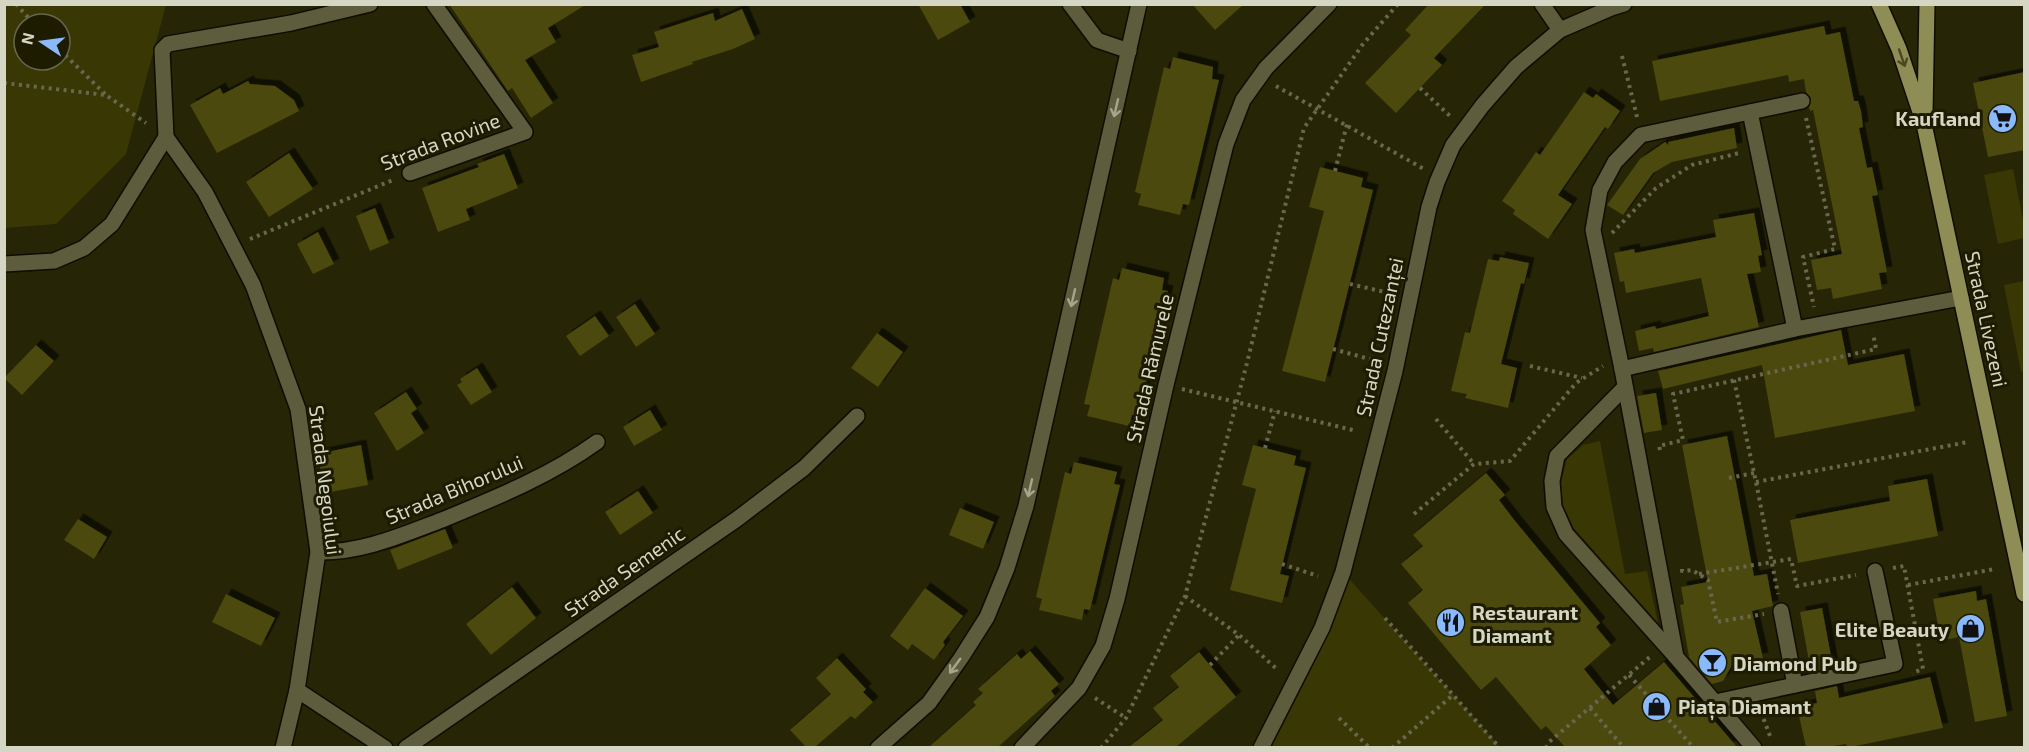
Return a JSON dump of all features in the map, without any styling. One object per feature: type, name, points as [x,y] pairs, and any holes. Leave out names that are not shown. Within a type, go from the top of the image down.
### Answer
[{"type":"main road","name":"Strada Livezeni","points":[[1879,4],[1899,49],[1924,124],[2025,594]]},
{"type":"main road","name":"Strada Livezeni","points":[[1924,124],[1927,4]]},
{"type":"street","points":[[4,264],[54,261],[84,248],[112,224],[166,137],[162,50],[168,44],[291,23],[370,4]]},
{"type":"street","name":"Strada Rovine","points":[[411,173],[525,132],[434,4]]},
{"type":"street","points":[[1070,4],[1097,40],[1129,51]]},
{"type":"street","points":[[878,747],[929,703],[955,667],[987,617],[1007,568],[1026,506],[1139,4]]},
{"type":"street","name":"Strada Rămurele","points":[[1022,747],[1079,688],[1103,646],[1117,599],[1166,385],[1226,144],[1243,100],[1266,68],[1329,4]]},
{"type":"street","points":[[1542,4],[1560,30]]},
{"type":"street","name":"Strada Cutezanței","points":[[1261,747],[1322,628],[1342,572],[1395,371],[1429,207],[1453,146],[1482,106],[1515,67],[1560,30],[1624,4]]},
{"type":"street","points":[[1676,657],[1621,362],[1593,230],[1599,190],[1615,162],[1641,135],[1802,101]]},
{"type":"street","points":[[1750,112],[1795,329]]},
{"type":"street","name":"Strada Negoiului","points":[[166,137],[205,192],[257,295],[298,409],[318,552],[297,690],[284,747]]},
{"type":"street","points":[[1621,362],[1961,298]]},
{"type":"street","points":[[1625,387],[1557,456],[1552,481],[1554,507],[1566,534],[1754,747]]},
{"type":"street","name":"Strada Semenic","points":[[406,747],[736,519],[804,468],[857,416]]},
{"type":"street","name":"Strada Bihorului","points":[[318,552],[362,547],[400,537],[504,495],[578,455],[597,442]]},
{"type":"street","points":[[1715,702],[1895,664],[1875,571]]},
{"type":"street","points":[[1781,611],[1795,685]]},
{"type":"street","points":[[297,690],[385,747]]},
{"type":"path","points":[[1101,747],[1126,718],[1185,596],[1304,128],[1363,44],[1398,4]]},
{"type":"path","points":[[1622,57],[1639,127]]},
{"type":"path","points":[[72,62],[106,95],[166,137]]},
{"type":"path","points":[[1260,77],[1430,172]]},
{"type":"path","points":[[4,83],[106,95]]},
{"type":"path","points":[[1420,88],[1453,120]]},
{"type":"path","points":[[1335,171],[1347,124]]},
{"type":"path","points":[[1610,235],[1656,188],[1692,165],[1741,152]]},
{"type":"path","name":"Strada Rovine","points":[[258,236],[411,173]]},
{"type":"path","points":[[1350,284],[1389,294]]},
{"type":"path","points":[[1659,446],[1683,440],[1673,394],[1876,349],[1871,325]]},
{"type":"path","points":[[1333,350],[1373,360]]},
{"type":"path","points":[[1414,514],[1474,464],[1510,461],[1576,383],[1621,362]]},
{"type":"path","points":[[1530,366],[1583,379]]},
{"type":"path","points":[[1682,572],[1692,570],[1708,580],[1717,622],[1781,611],[1734,380]]},
{"type":"path","points":[[1166,385],[1357,430]]},
{"type":"path","points":[[1265,448],[1275,411]]},
{"type":"path","points":[[1436,419],[1474,464]]},
{"type":"path","points":[[1756,482],[1968,442]]},
{"type":"path","points":[[1729,478],[1754,473]]},
{"type":"path","points":[[1699,574],[1791,559],[1797,586],[1875,571]]},
{"type":"path","points":[[1282,564],[1318,576]]},
{"type":"path","points":[[1908,585],[1995,569]]},
{"type":"path","points":[[1185,596],[1239,635],[1278,670]]},
{"type":"path","points":[[1385,618],[1500,747]]},
{"type":"path","points":[[1210,665],[1239,635]]},
{"type":"path","points":[[1546,747],[1549,742],[1665,644]]},
{"type":"path","points":[[1629,675],[1694,747]]},
{"type":"path","points":[[1079,688],[1126,718]]},
{"type":"path","points":[[1392,747],[1454,694]]},
{"type":"path","points":[[1590,708],[1623,747]]},
{"type":"path","points":[[1339,718],[1370,747]]},
{"type":"shaded area","points":[[5,4],[166,5],[126,154],[56,224],[5,228]]},
{"type":"shaded area","points":[[2013,169],[2024,225],[2024,238],[1998,244],[1984,175]]},
{"type":"shaded area","points":[[2024,281],[2024,371],[2021,372],[2004,285]]},
{"type":"shaded area","points":[[1600,441],[1625,574],[1647,571],[1658,623],[1573,527],[1563,505],[1561,483],[1567,459],[1583,445]]},
{"type":"shaded area","points":[[1343,572],[1500,747],[1261,748]]},
{"type":"building","points":[[449,4],[587,4],[548,28],[556,42],[525,60],[553,103],[531,118],[512,88],[508,91]]},
{"type":"building","points":[[918,4],[960,4],[970,22],[938,40]]},
{"type":"building","points":[[1192,4],[1244,4],[1215,30]]},
{"type":"building","points":[[1429,4],[1486,4],[1434,58],[1442,65],[1396,113],[1365,83],[1411,35],[1405,30]]},
{"type":"building","points":[[742,9],[755,39],[641,82],[632,55],[659,47],[654,32],[713,13],[715,21]]},
{"type":"building","points":[[1824,26],[1826,35],[1840,32],[1854,101],[1858,101],[1861,111],[1863,127],[1859,128],[1867,168],[1872,167],[1878,195],[1872,196],[1887,272],[1879,273],[1882,289],[1833,299],[1831,288],[1817,290],[1811,260],[1842,254],[1813,110],[1810,111],[1809,107],[1811,98],[1806,92],[1804,79],[1789,82],[1788,75],[1660,101],[1652,61]]},
{"type":"building","points":[[1173,57],[1213,67],[1212,79],[1219,80],[1189,205],[1183,204],[1180,215],[1138,205],[1141,194],[1135,192],[1164,67],[1170,69]]},
{"type":"building","name":"Kaufland","points":[[2025,72],[2025,150],[1988,157],[1973,83]]},
{"type":"building","points":[[248,81],[250,84],[275,86],[294,100],[299,111],[217,153],[190,105],[220,88],[223,94]]},
{"type":"building","points":[[1584,92],[1593,98],[1596,94],[1620,111],[1608,129],[1605,127],[1558,195],[1572,204],[1548,239],[1513,214],[1515,210],[1502,201],[1536,152],[1540,155]]},
{"type":"building","points":[[1734,128],[1737,148],[1672,162],[1653,173],[1623,215],[1607,205],[1640,159],[1665,142],[1669,145],[1668,142]]},
{"type":"building","points":[[289,153],[313,189],[269,217],[246,182]]},
{"type":"building","points":[[504,154],[518,188],[466,209],[470,220],[438,232],[422,188],[479,167],[477,164]]},
{"type":"building","points":[[1320,167],[1363,178],[1361,187],[1373,190],[1325,382],[1282,371],[1324,211],[1309,207]]},
{"type":"building","points":[[375,208],[389,243],[370,251],[356,216]]},
{"type":"building","points":[[1754,213],[1762,255],[1758,256],[1761,272],[1747,274],[1759,327],[1654,352],[1653,348],[1639,351],[1635,331],[1655,326],[1656,329],[1709,316],[1701,278],[1626,293],[1624,281],[1620,282],[1614,253],[1634,249],[1635,253],[1716,237],[1713,220]]},
{"type":"building","points":[[318,232],[334,264],[313,274],[297,244]]},
{"type":"building","points":[[1500,257],[1529,263],[1524,284],[1521,283],[1501,364],[1517,368],[1508,408],[1465,398],[1467,394],[1451,391],[1465,332],[1470,333],[1488,259],[1499,261]]},
{"type":"building","points":[[1122,268],[1164,278],[1162,290],[1168,291],[1138,416],[1132,415],[1129,426],[1087,416],[1090,405],[1084,404],[1113,278],[1119,280]]},
{"type":"building","points":[[635,304],[655,334],[636,347],[616,317]]},
{"type":"building","points":[[595,316],[609,336],[580,356],[566,336]]},
{"type":"building","points":[[1841,330],[1848,365],[1904,354],[1915,411],[1775,438],[1762,365],[1663,389],[1658,371]]},
{"type":"building","points":[[877,333],[903,352],[878,387],[851,368]]},
{"type":"building","points":[[36,345],[54,361],[22,395],[4,378]]},
{"type":"building","points":[[477,368],[492,392],[471,405],[457,385],[462,382],[460,379]]},
{"type":"building","points":[[406,392],[417,409],[411,413],[424,433],[397,451],[374,413]]},
{"type":"building","points":[[1656,393],[1662,430],[1644,433],[1637,396]]},
{"type":"building","points":[[650,410],[662,430],[634,446],[623,427]]},
{"type":"building","points":[[1727,436],[1754,576],[1767,574],[1773,606],[1752,611],[1763,658],[1732,665],[1723,681],[1712,684],[1689,657],[1680,605],[1684,604],[1681,587],[1708,582],[1682,445]]},
{"type":"building","points":[[361,445],[368,485],[325,493],[317,454]]},
{"type":"building","points":[[1253,445],[1296,456],[1294,465],[1306,468],[1280,574],[1289,576],[1282,603],[1230,590],[1256,489],[1242,485]]},
{"type":"building","points":[[1074,462],[1117,472],[1114,484],[1120,485],[1090,610],[1084,609],[1082,620],[1039,610],[1042,599],[1036,597],[1065,472],[1071,474]]},
{"type":"building","points":[[1486,473],[1505,495],[1499,500],[1600,623],[1596,627],[1611,645],[1584,669],[1613,705],[1664,662],[1737,747],[1565,747],[1546,726],[1541,730],[1496,677],[1481,690],[1408,603],[1423,590],[1401,564],[1423,546],[1413,535]]},
{"type":"building","points":[[1927,479],[1938,536],[1798,563],[1790,520],[1890,501],[1888,486]]},
{"type":"building","points":[[638,491],[653,513],[620,535],[605,512]]},
{"type":"building","points":[[960,508],[994,522],[983,549],[949,535]]},
{"type":"building","points":[[78,519],[107,537],[94,559],[64,540]]},
{"type":"building","points":[[445,529],[453,548],[398,570],[390,550]]},
{"type":"building","points":[[512,587],[536,618],[491,655],[466,624]]},
{"type":"building","points":[[925,588],[963,616],[943,642],[945,645],[934,660],[912,644],[908,650],[890,636]]},
{"type":"building","points":[[1976,591],[1977,601],[1986,599],[2007,716],[1975,722],[1959,637],[1941,641],[1933,599]]},
{"type":"building","points":[[226,594],[275,618],[261,646],[212,622]]},
{"type":"building","points":[[1822,608],[1833,667],[1811,672],[1800,612]]},
{"type":"building","points":[[1030,651],[1059,684],[1051,691],[1055,696],[998,747],[929,747],[976,705],[973,702],[983,693],[978,689],[1017,654],[1021,659]]},
{"type":"building","points":[[1199,652],[1236,697],[1176,747],[1129,747],[1163,720],[1153,708],[1179,687],[1170,676]]},
{"type":"building","points":[[837,658],[866,689],[863,692],[873,702],[855,719],[851,716],[815,747],[806,747],[790,730],[831,694],[816,678]]},
{"type":"building","points":[[1930,677],[1943,728],[1851,747],[1847,747],[1846,744],[1806,747],[1797,707],[1817,703],[1815,691],[1837,686],[1839,698]]},
{"type":"place","name":"Kaufland","points":[[2002,118]]},
{"type":"place","name":"Restaurant Diamant","points":[[1451,623]]},
{"type":"place","name":"Elite Beauty","points":[[1970,629]]},
{"type":"place","name":"Diamond Pub","points":[[1712,663]]},
{"type":"place","name":"Piața Diamant","points":[[1657,706]]}]
